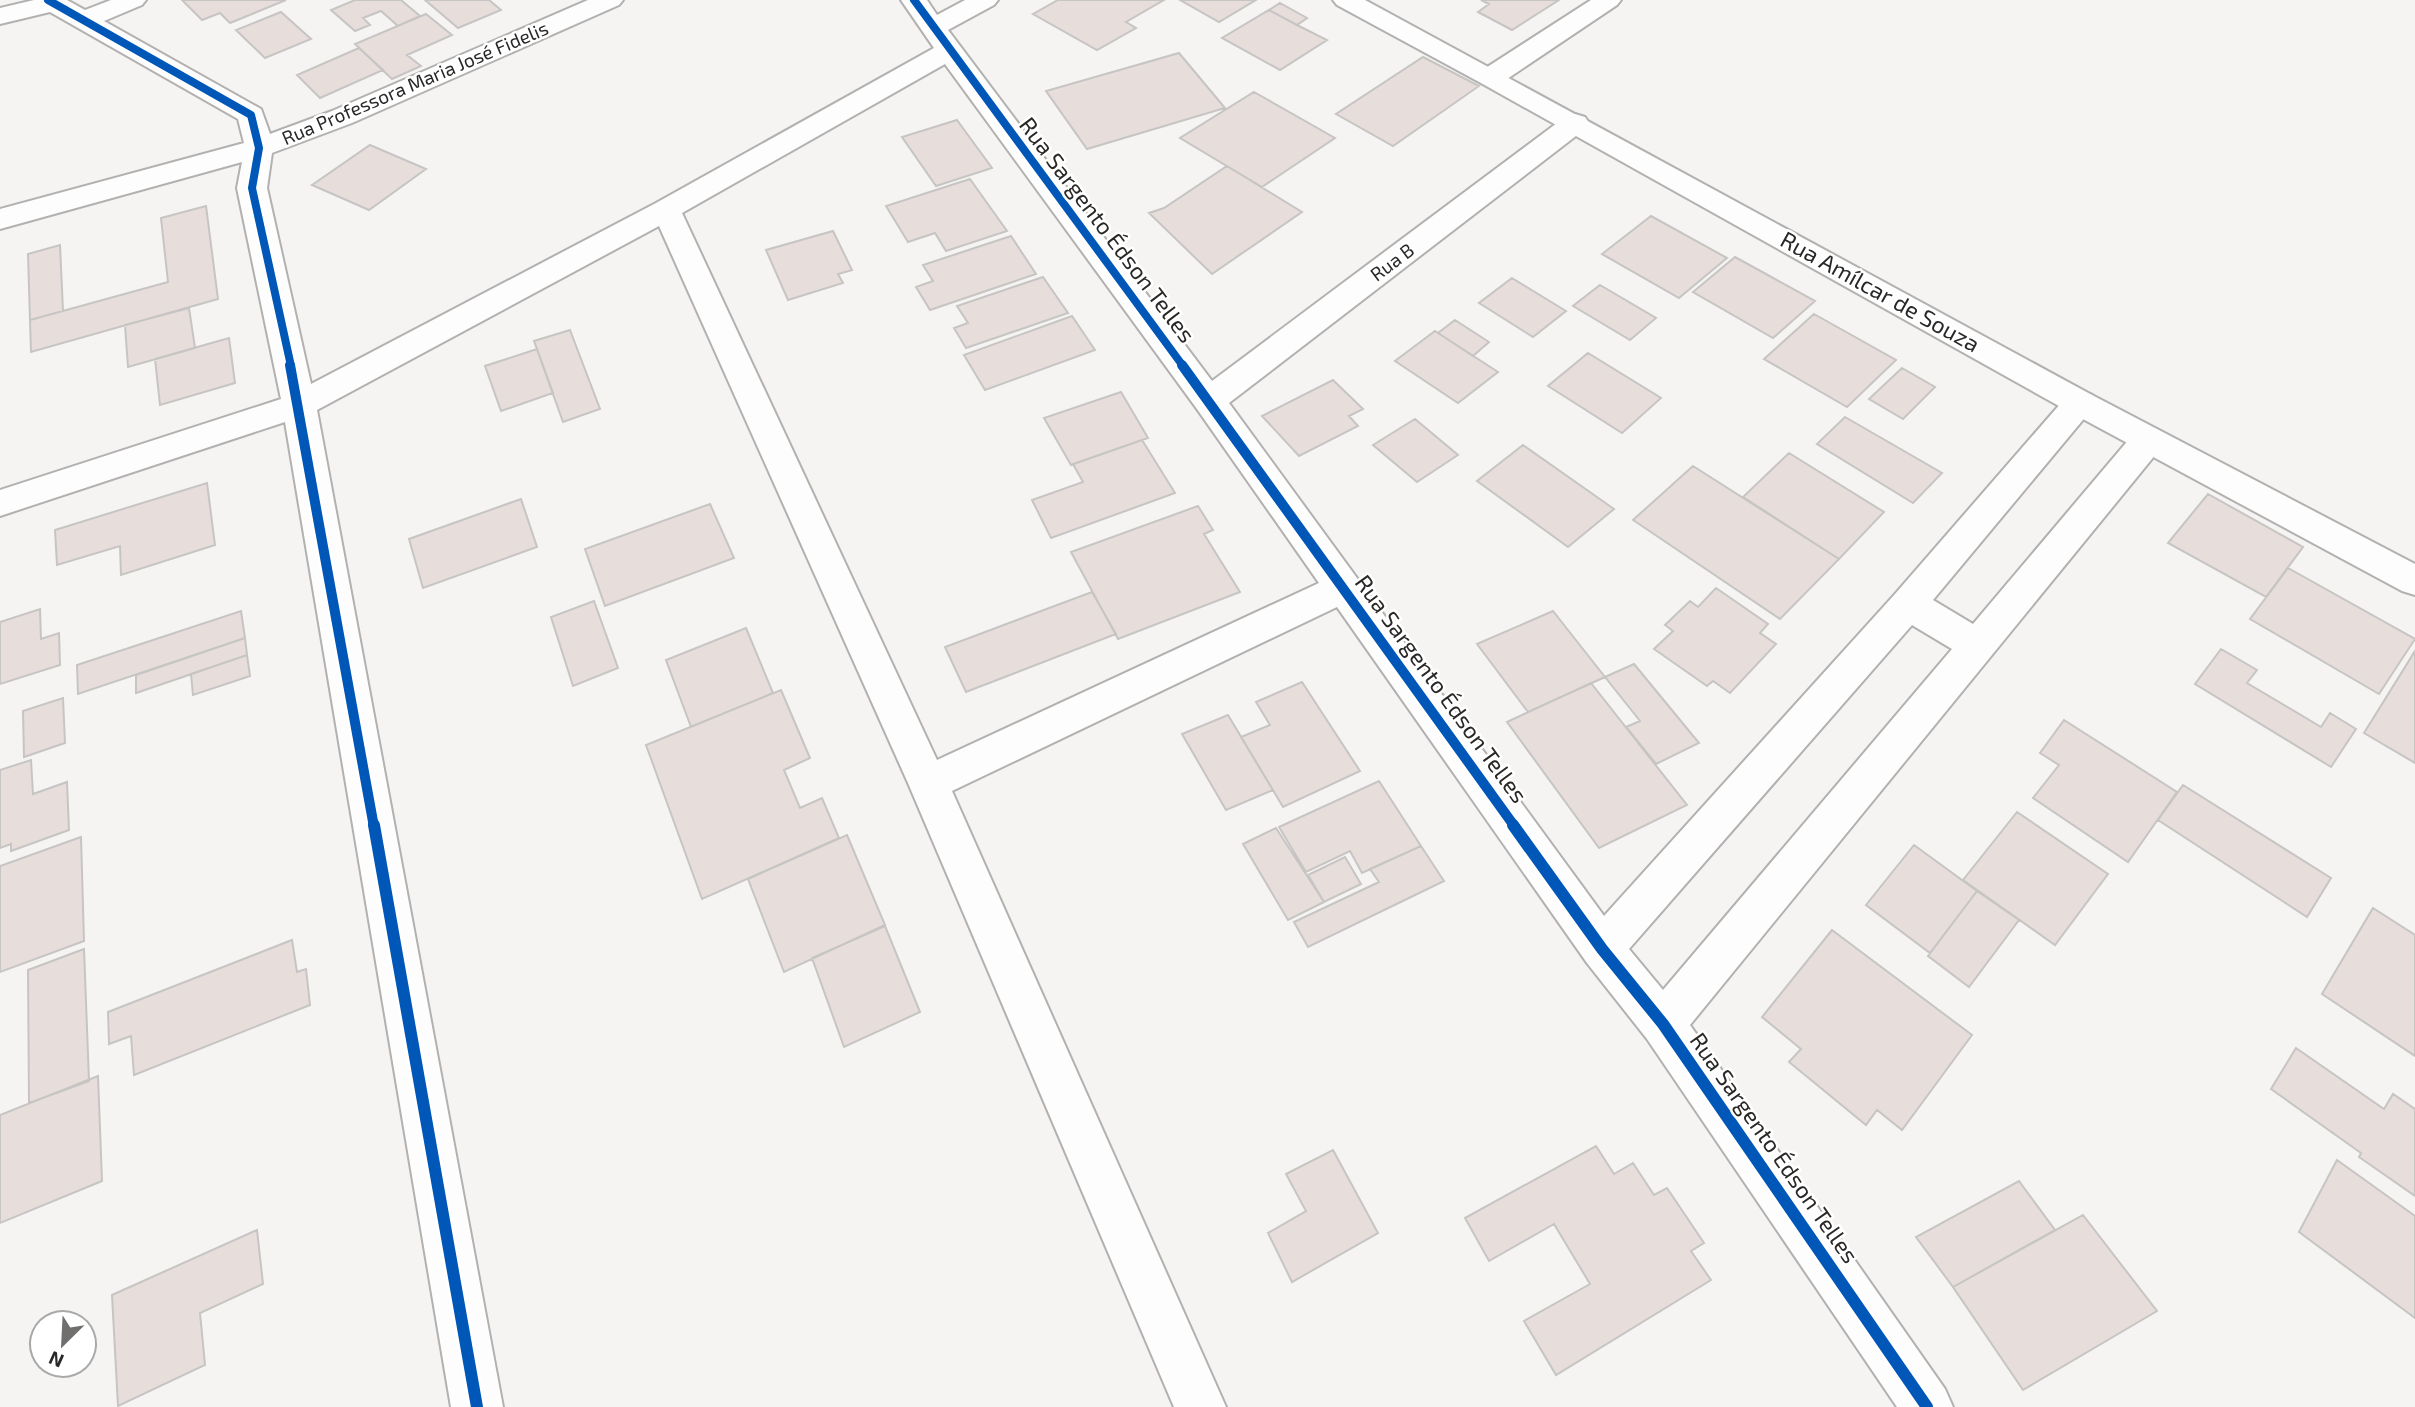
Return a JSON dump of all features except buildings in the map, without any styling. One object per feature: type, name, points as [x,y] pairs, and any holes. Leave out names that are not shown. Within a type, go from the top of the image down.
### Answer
[{"type":"street","points":[[84,20],[133,0]]},
{"type":"street","name":"Rua Professora Maria José Fidelis","points":[[0,219],[259,148],[342,117],[610,0]]},
{"type":"street","points":[[0,503],[299,405],[666,210],[932,26],[985,0]]},
{"type":"street","name":"Rua Amílcar de Souza","points":[[1346,0],[1576,123],[2080,403],[2415,581]]},
{"type":"street","points":[[1491,77],[1608,0]]},
{"type":"street","points":[[0,16],[51,2],[251,115],[259,148],[252,188],[299,405],[477,1407]]},
{"type":"street","name":"Rua Sargento Édson Telles","points":[[932,26],[1209,401],[1602,949],[1662,1024],[1927,1407]]},
{"type":"street","name":"Rua B","points":[[1209,401],[1576,123]]},
{"type":"street","points":[[666,210],[928,783],[1200,1407]]},
{"type":"street","points":[[1602,949],[1908,604],[2080,403]]},
{"type":"street","points":[[1662,1024],[2148,439]]},
{"type":"street","points":[[928,783],[1343,588]]},
{"type":"street","points":[[1908,604],[1977,645]]},
{"type":"cycle path","points":[[48,0],[251,115],[259,148],[252,188],[299,405],[477,1407]]},
{"type":"cycle path","points":[[914,0],[1209,401],[1602,949],[1663,1024],[1927,1407]]}]
